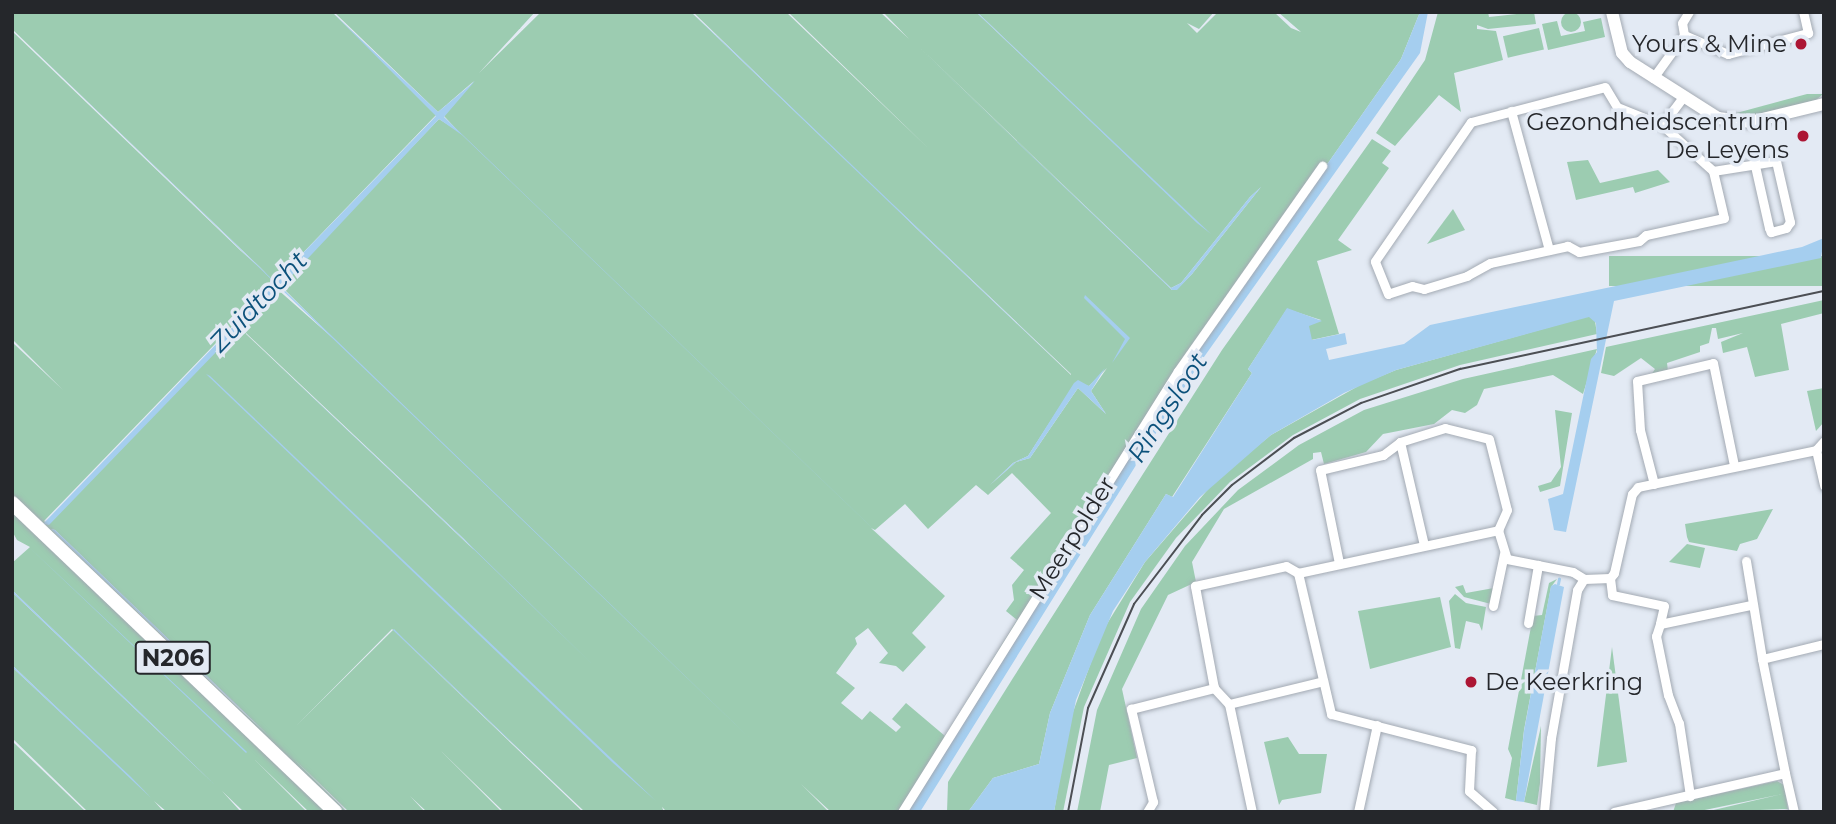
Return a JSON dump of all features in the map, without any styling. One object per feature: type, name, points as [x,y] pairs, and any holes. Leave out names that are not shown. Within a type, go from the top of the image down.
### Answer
[{"type":"main road","name":"N206","points":[[12,503],[335,812]]},
{"type":"street","points":[[1612,12],[1622,53],[1653,78],[1683,97],[1735,122],[1819,105]]},
{"type":"street","points":[[1653,78],[1684,35],[1682,23],[1689,12]]},
{"type":"street","points":[[1684,35],[1728,54],[1808,33],[1803,12]]},
{"type":"street","points":[[1605,87],[1617,107],[1662,125],[1713,171],[1724,218],[1591,250],[1579,252],[1568,246],[1480,265],[1467,276],[1424,289],[1412,286],[1388,294],[1376,261],[1471,122],[1511,111],[1605,87]]},
{"type":"street","points":[[1662,125],[1683,97]]},
{"type":"street","points":[[1511,111],[1549,250]]},
{"type":"street","points":[[1713,171],[1747,162],[1755,166],[1776,161],[1790,222],[1786,228],[1769,228],[1755,166]]},
{"type":"street","name":"Meerpolder","points":[[902,812],[1178,370],[1322,166]]},
{"type":"street","points":[[1654,484],[1640,430],[1637,381],[1713,363],[1734,466]]},
{"type":"street","points":[[1339,563],[1320,467],[1383,455],[1400,442],[1445,428],[1476,432],[1489,439],[1507,510],[1498,530],[1507,559],[1584,579],[1611,578]]},
{"type":"street","points":[[1690,796],[1679,723],[1668,695],[1656,636],[1664,606],[1612,595],[1611,578],[1632,494],[1638,487],[1816,450],[1824,441]]},
{"type":"street","points":[[1400,442],[1424,545]]},
{"type":"street","points":[[1816,450],[1824,486]]},
{"type":"street","points":[[1252,812],[1229,704],[1214,688],[1195,586],[1286,566],[1298,573],[1498,530]]},
{"type":"street","points":[[1493,606],[1504,554]]},
{"type":"street","points":[[1746,561],[1750,605],[1794,812]]},
{"type":"street","points":[[1528,623],[1538,565]]},
{"type":"street","points":[[1298,573],[1331,714],[1471,750],[1469,791],[1493,812]]},
{"type":"street","points":[[1548,811],[1551,738],[1577,590],[1584,579]]},
{"type":"street","points":[[1660,624],[1750,605]]},
{"type":"street","points":[[1762,659],[1824,644]]},
{"type":"street","points":[[1229,704],[1323,681]]},
{"type":"street","points":[[1147,812],[1153,802],[1131,709],[1214,688]]},
{"type":"street","points":[[1358,812],[1377,725]]},
{"type":"street","points":[[1614,812],[1785,773]]},
{"type":"green space","points":[[12,12],[332,12],[437,114],[44,521],[47,524],[276,288],[335,340],[280,285],[439,119],[458,131],[444,116],[474,81],[438,112],[334,12],[535,12],[479,73],[541,12],[691,12],[860,174],[693,12],[786,12],[928,148],[788,12],[880,12],[909,39],[883,12],[976,12],[1210,235],[977,12],[1214,12],[1199,29],[1187,23],[1197,33],[1218,12],[1274,12],[1291,28],[1301,32],[1278,12],[1420,12],[1401,59],[1173,384],[906,812],[831,812],[801,784],[829,812],[667,812],[662,807],[664,812],[585,812],[392,629],[297,725],[393,630],[583,812],[504,812],[441,751],[502,812],[427,812],[410,796],[425,812],[349,812],[295,760],[347,812],[309,812],[254,759],[307,812],[244,812],[222,791],[241,812],[167,812],[154,801],[164,812],[88,812],[12,738],[12,667],[150,796],[12,665],[12,592],[216,786],[12,590],[12,563],[30,547],[17,540],[12,531],[12,342],[63,390],[12,339],[12,31],[267,274],[12,29]],"holes":[[[914,42],[1171,288],[1181,283],[1261,187],[1192,274],[1177,289],[1172,290]],[[887,199],[1071,374],[916,228]],[[246,334],[464,539],[474,550]],[[1107,368],[1091,391],[1106,414],[1078,388],[1030,458],[1016,462],[990,485],[1013,463],[1028,456],[1075,383],[1089,386]],[[1012,473],[1051,513],[1010,558],[1024,570],[1012,585],[1014,600],[1006,611],[1017,620],[945,736],[906,703],[892,719],[901,727],[896,732],[870,711],[862,720],[841,703],[855,688],[836,673],[857,644],[855,638],[868,628],[888,653],[879,663],[896,666],[903,672],[926,647],[912,633],[945,596],[871,528],[875,530],[905,504],[928,529],[976,485],[988,495]],[[51,529],[55,530],[268,735],[236,706]]]},
{"type":"green space","points":[[1438,12],[1488,12],[1489,17],[1534,12],[1536,24],[1488,29],[1477,25],[1477,29],[1496,31],[1503,60],[1454,73],[1461,112],[1439,95],[1395,146],[1376,133],[1425,60]]},
{"type":"green space","points":[[1571,12],[1578,15],[1581,22],[1578,29],[1571,32],[1564,29],[1561,22],[1564,15]]},
{"type":"green space","points":[[1601,18],[1605,37],[1548,50],[1542,24],[1557,21],[1561,36],[1585,31],[1583,22]]},
{"type":"green space","points":[[1539,28],[1544,49],[1508,58],[1503,36]]},
{"type":"green space","points":[[1807,94],[1823,94],[1814,102],[1749,116],[1729,115]]},
{"type":"green space","points":[[1372,139],[1391,151],[1382,163],[1389,168],[1338,240],[1352,250],[1317,261],[1339,334],[1311,340],[1308,325],[1321,320],[1287,309],[1248,369],[1252,373],[1172,497],[1166,494],[1090,615],[1050,713],[1039,764],[993,778],[968,812],[947,812],[948,782],[1013,678],[1222,350]]},
{"type":"green space","points":[[1588,160],[1600,183],[1658,170],[1670,182],[1635,193],[1633,187],[1576,200],[1567,162]]},
{"type":"green space","points":[[1453,209],[1465,230],[1427,244]]},
{"type":"green space","points":[[1609,256],[1824,256],[1824,286],[1609,286]]},
{"type":"green space","points":[[1824,300],[1824,313],[1781,324],[1789,370],[1755,377],[1747,347],[1723,353],[1721,342],[1743,333],[1718,339],[1716,328],[1712,328],[1709,343],[1700,346],[1700,352],[1667,363],[1668,371],[1651,375],[1655,369],[1641,358],[1614,376],[1601,373],[1606,347]]},
{"type":"green space","points":[[1589,316],[1595,321],[1597,334],[1460,365],[1360,399],[1293,435],[1230,482],[1176,538],[1130,602],[1084,707],[1063,812],[1054,812],[1069,723],[1102,632],[1145,562],[1217,479],[1271,435],[1362,384],[1396,370]]},
{"type":"green space","points":[[1597,349],[1583,394],[1553,375],[1484,389],[1477,405],[1465,413],[1452,410],[1434,424],[1383,434],[1366,452],[1324,464],[1321,452],[1313,453],[1313,459],[1224,509],[1192,562],[1196,582],[1168,595],[1122,689],[1137,758],[1109,765],[1100,812],[1077,812],[1097,710],[1141,609],[1185,546],[1238,490],[1299,445],[1364,410],[1463,379]]},
{"type":"green space","points":[[1824,388],[1824,422],[1816,431],[1807,391]]},
{"type":"green space","points":[[1555,410],[1572,413],[1560,486],[1540,492],[1538,486],[1551,482],[1561,467]]},
{"type":"green space","points":[[1773,509],[1757,539],[1740,544],[1737,551],[1689,542],[1687,537],[1685,524]]},
{"type":"green space","points":[[1687,544],[1705,548],[1700,568],[1669,562]]},
{"type":"green space","points":[[1557,579],[1551,587],[1524,730],[1516,801],[1505,798],[1512,758],[1508,749],[1533,616],[1542,615],[1549,583]]},
{"type":"green space","points":[[1463,585],[1466,593],[1494,588],[1491,604],[1464,597],[1455,587]]},
{"type":"green space","points":[[1455,594],[1466,603],[1486,607],[1482,631],[1479,624],[1466,621],[1460,649],[1455,648],[1449,601]]},
{"type":"green space","points":[[1440,597],[1451,647],[1370,669],[1358,611]]},
{"type":"green space","points":[[1612,647],[1627,762],[1597,767]]},
{"type":"green space","points":[[1541,726],[1540,783],[1537,805],[1524,802]]},
{"type":"green space","points":[[1288,737],[1299,754],[1327,754],[1321,793],[1282,800],[1279,805],[1264,742]]},
{"type":"green space","points":[[12,741],[86,812],[13,812]]},
{"type":"green space","points":[[1777,781],[1784,785],[1788,809],[1705,812],[1782,794],[1695,812],[1673,812],[1676,803]]},
{"type":"water","name":"Zuidtocht","points":[[332,12],[438,112],[475,81],[444,117],[938,591],[462,135],[439,119],[281,287],[759,747],[279,287],[49,525],[43,524],[275,283],[12,29],[275,282],[436,116]]},
{"type":"water","points":[[691,12],[732,50],[1071,375],[916,228]]},
{"type":"water","points":[[977,12],[1211,234],[1197,223]]},
{"type":"water","name":"Ringsloot","points":[[1420,12],[1428,12],[1420,53],[1199,364],[920,812],[906,812],[1173,384],[1401,59]]},
{"type":"water","points":[[912,42],[1171,288],[1181,283],[1261,187],[1192,274],[1177,290],[1172,290]]},
{"type":"water","points":[[1824,238],[1821,258],[1614,301],[1566,532],[1554,530],[1548,499],[1563,494],[1591,359],[1597,352],[1596,323],[1589,317],[1396,370],[1344,393],[1271,435],[1200,497],[1145,562],[1113,611],[1076,700],[1054,812],[968,812],[993,778],[1039,764],[1050,713],[1090,615],[1166,494],[1173,497],[1252,373],[1248,369],[1287,308],[1322,321],[1309,326],[1312,340],[1345,333],[1347,344],[1326,349],[1329,360],[1404,344],[1430,325],[1802,247]]},
{"type":"water","points":[[1085,295],[1130,338],[1112,363],[1125,339],[1084,298]]},
{"type":"water","points":[[245,334],[464,539],[592,664],[465,541]]},
{"type":"water","points":[[1105,368],[1091,391],[1106,414],[1078,388],[1030,458],[1016,462],[990,485],[1013,463],[1028,456],[1074,383],[1078,380],[1089,386]]},
{"type":"water","points":[[206,374],[210,376],[656,801],[612,762]]},
{"type":"water","points":[[51,529],[55,530],[271,738],[101,577]]},
{"type":"water","points":[[31,549],[247,752],[246,753]]},
{"type":"water","points":[[1555,584],[1564,587],[1524,802],[1516,801],[1524,731],[1551,586]]},
{"type":"water","points":[[12,592],[142,714],[216,786]]},
{"type":"water","points":[[394,629],[585,812],[393,630],[296,726]]},
{"type":"water","points":[[12,667],[131,777],[151,798]]},
{"type":"waterway","points":[[1558,584],[1559,579]]},
{"type":"tram line","points":[[1068,812],[1088,708],[1134,604],[1202,515],[1232,485],[1294,438],[1361,403],[1460,369],[1824,291]]},
{"type":"place","name":"Yours & Mine","points":[[1801,44]]},
{"type":"place","name":"Gezondheidscentrum De Leyens","points":[[1803,136]]},
{"type":"place","name":"De Keerkring","points":[[1471,682]]}]
